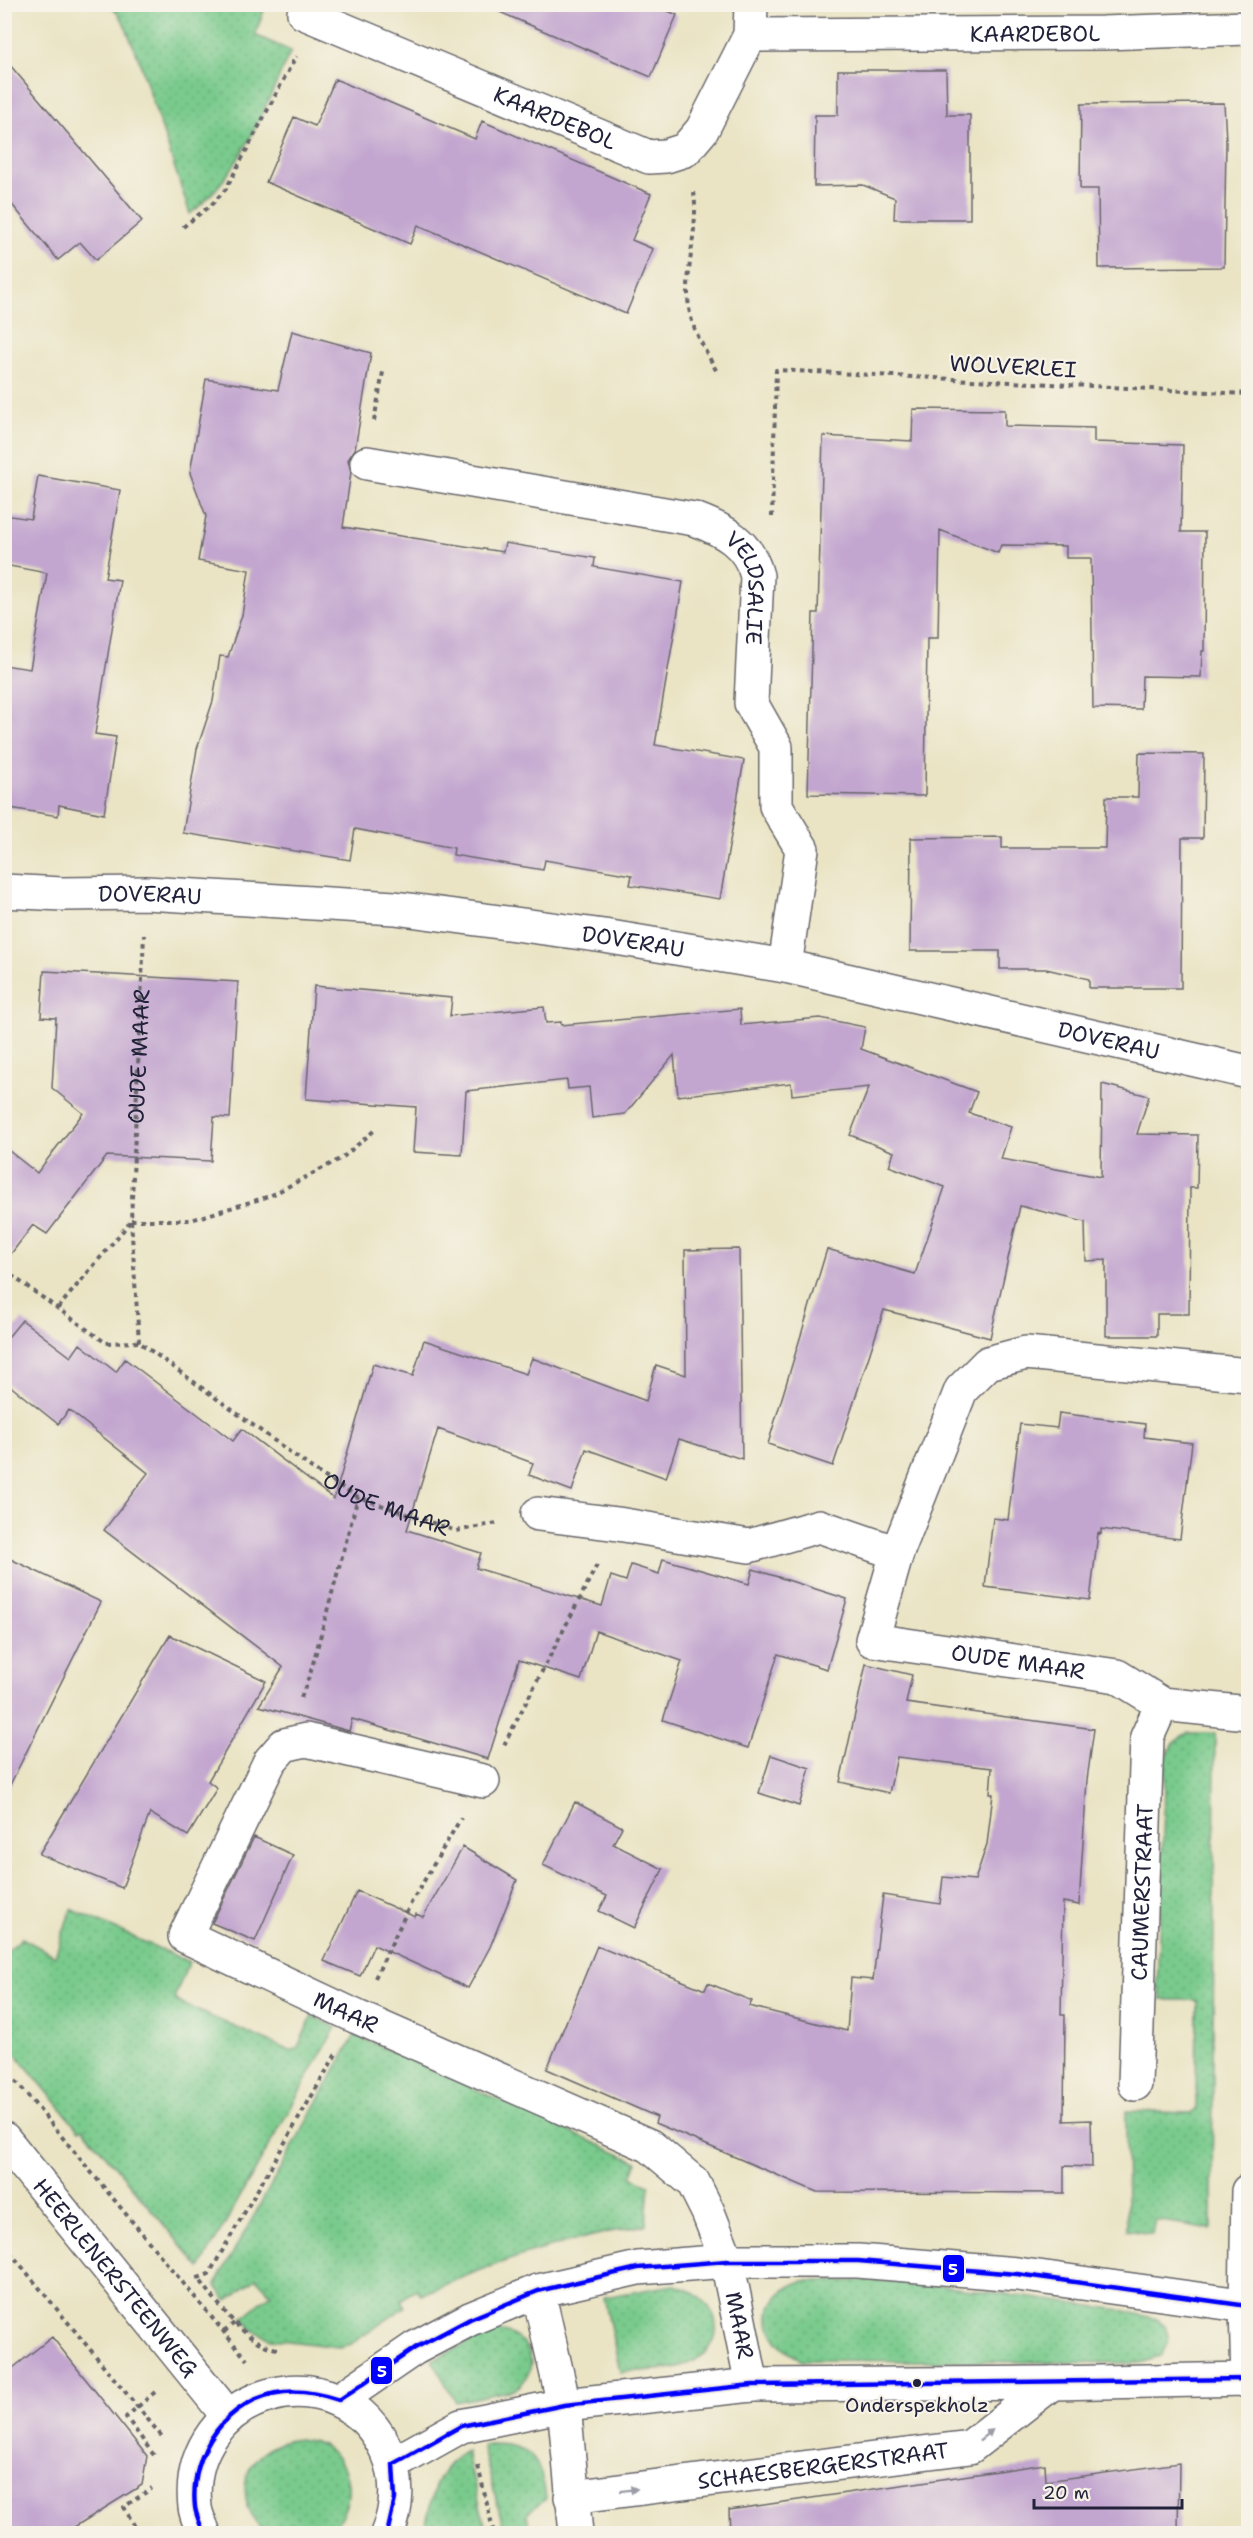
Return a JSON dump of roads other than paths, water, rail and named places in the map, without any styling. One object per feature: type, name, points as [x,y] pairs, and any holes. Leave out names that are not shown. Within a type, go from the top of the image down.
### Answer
[{"type":"street","name":"KAARDEBOL","points":[[308,15],[649,157],[666,156],[685,150],[702,130],[750,20],[1103,33],[1248,28]]},
{"type":"street","name":"VELDSALIE","points":[[367,463],[694,519],[718,528],[737,541],[753,561],[757,576],[751,703],[776,747],[776,806],[802,849],[785,966]]},
{"type":"street","name":"DOVERAU","points":[[4,891],[62,894],[146,893],[394,908],[604,936],[785,966],[1248,1072]]},
{"type":"street","name":"OUDE MAAR","points":[[1248,1375],[1026,1353],[988,1363],[962,1390],[897,1553],[872,1640],[1117,1676],[1162,1704],[1248,1713]]},
{"type":"street","points":[[538,1514],[618,1524],[749,1546],[819,1526],[897,1553]]},
{"type":"street","name":"CAUMERSTRAAT","points":[[1135,2084],[1147,1737],[1162,1704]]},
{"type":"street","name":"MAAR","points":[[483,1781],[306,1740],[284,1745],[270,1761],[185,1936],[357,2017],[650,2146],[693,2182],[708,2212],[727,2261],[752,2385]]},
{"type":"street","name":"HEERLENERSTEENWEG","points":[[4,2139],[228,2416]]},
{"type":"street","points":[[393,2464],[461,2426],[564,2405],[752,2385],[1248,2380],[1248,2191]]},
{"type":"street","points":[[339,2400],[415,2348],[470,2319],[538,2290],[638,2268],[727,2261],[858,2261],[1006,2273],[1247,2306]]},
{"type":"street","points":[[538,2290],[564,2405],[576,2534]]},
{"type":"street","name":"SCHAESBERGERSTRAAT","points":[[571,2497],[970,2447],[1052,2383]]},
{"type":"street","points":[[204,2534],[195,2508],[196,2476],[207,2443],[228,2416],[250,2402],[274,2393],[307,2392],[339,2400],[363,2416],[381,2438],[393,2464],[397,2493],[392,2522],[387,2534]]},
{"type":"place","name":"Onderspekholz","points":[[917,2383]]}]
